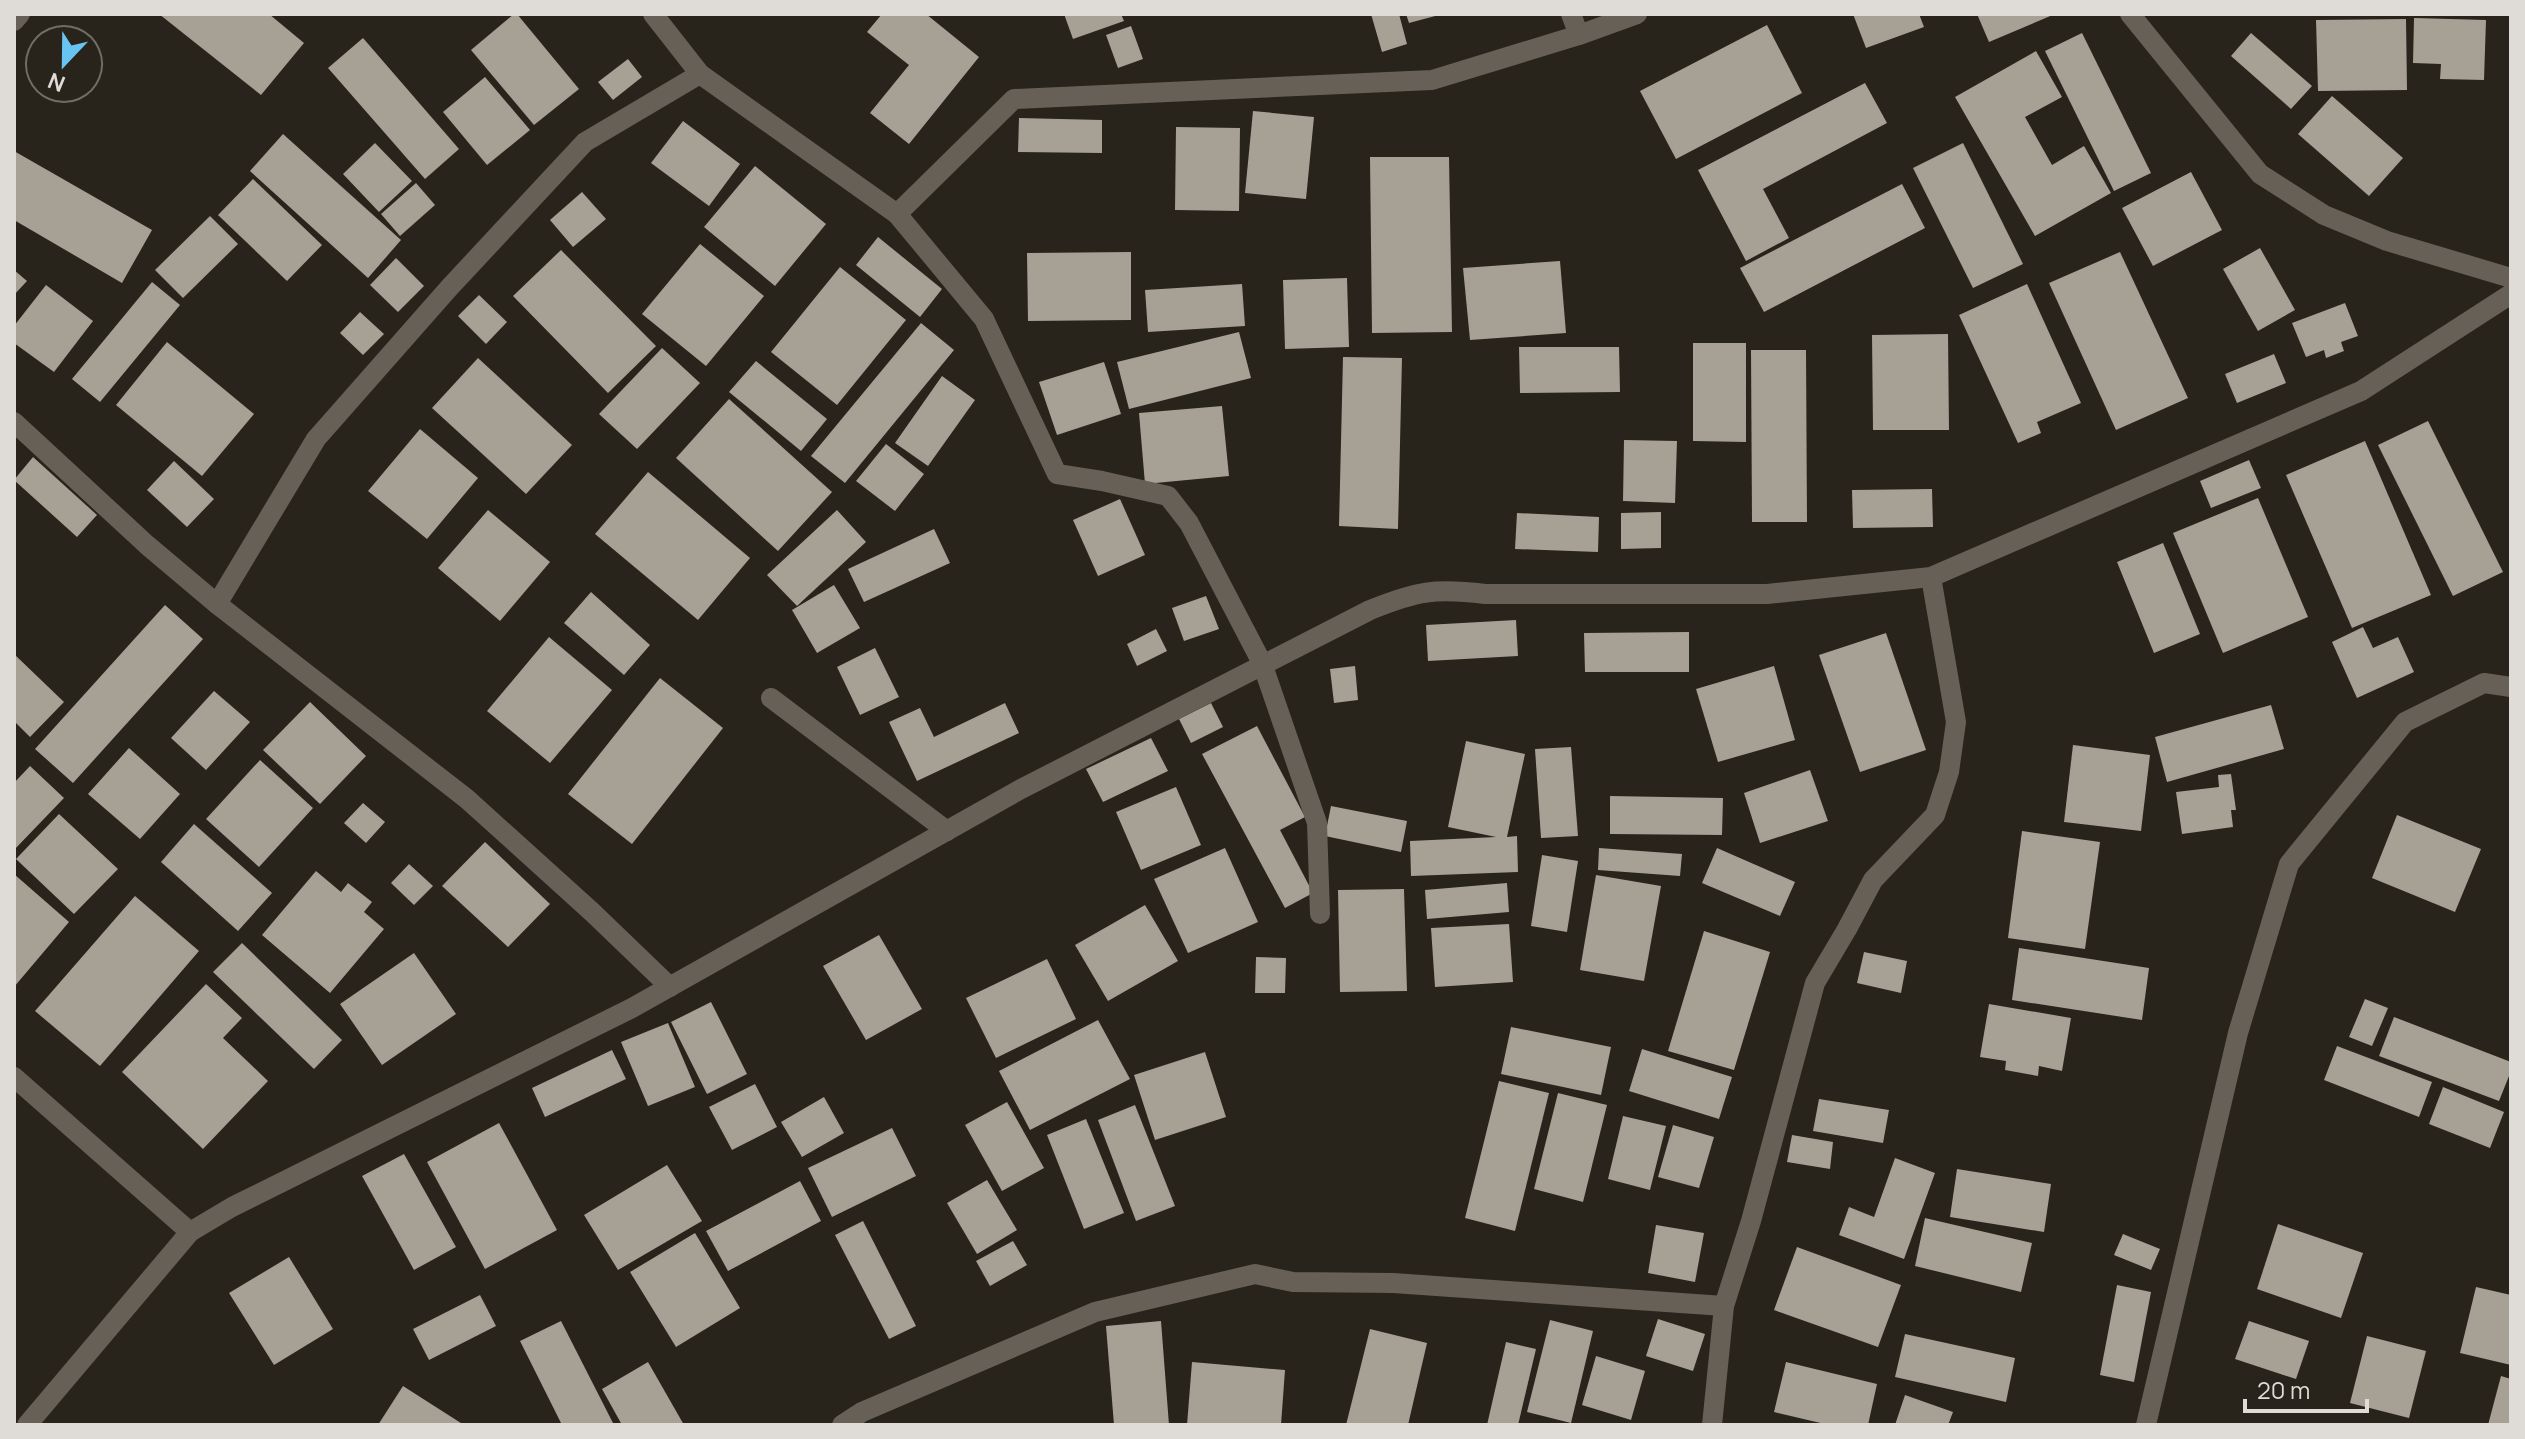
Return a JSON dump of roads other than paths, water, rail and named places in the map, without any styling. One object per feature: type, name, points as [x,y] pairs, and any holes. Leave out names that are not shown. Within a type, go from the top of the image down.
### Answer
[{"type":"street","points":[[14,21],[20,14]]},
{"type":"street","points":[[653,14],[700,74],[897,214],[984,319],[1057,474],[1168,496],[1189,523],[1262,663],[1317,823],[1320,914]]},
{"type":"street","points":[[1571,14],[1579,35]]},
{"type":"street","points":[[897,214],[1014,99],[1432,80],[1637,14]]},
{"type":"street","points":[[2130,14],[2260,174],[2324,215],[2387,241],[2511,278]]},
{"type":"street","points":[[217,604],[316,439],[449,288],[585,142],[700,74]]},
{"type":"street","points":[[27,1425],[190,1232],[232,1207],[632,1008],[1021,789],[1370,610],[1410,594],[1448,589],[1485,594],[1767,594],[1931,577],[2361,391],[2511,294]]},
{"type":"street","points":[[14,422],[147,545],[217,604],[467,799],[670,987]]},
{"type":"street","points":[[1712,1425],[1724,1306],[1751,1221],[1815,983],[1873,880],[1935,815],[1949,772],[1956,722],[1931,577]]},
{"type":"street","points":[[2146,1425],[2238,1033],[2289,864],[2405,722],[2484,683],[2511,687]]},
{"type":"street","points":[[771,698],[947,831]]},
{"type":"street","points":[[14,1077],[190,1232]]},
{"type":"street","points":[[842,1425],[862,1412],[1095,1312],[1255,1274],[1293,1282],[1393,1283],[1724,1306]]}]
